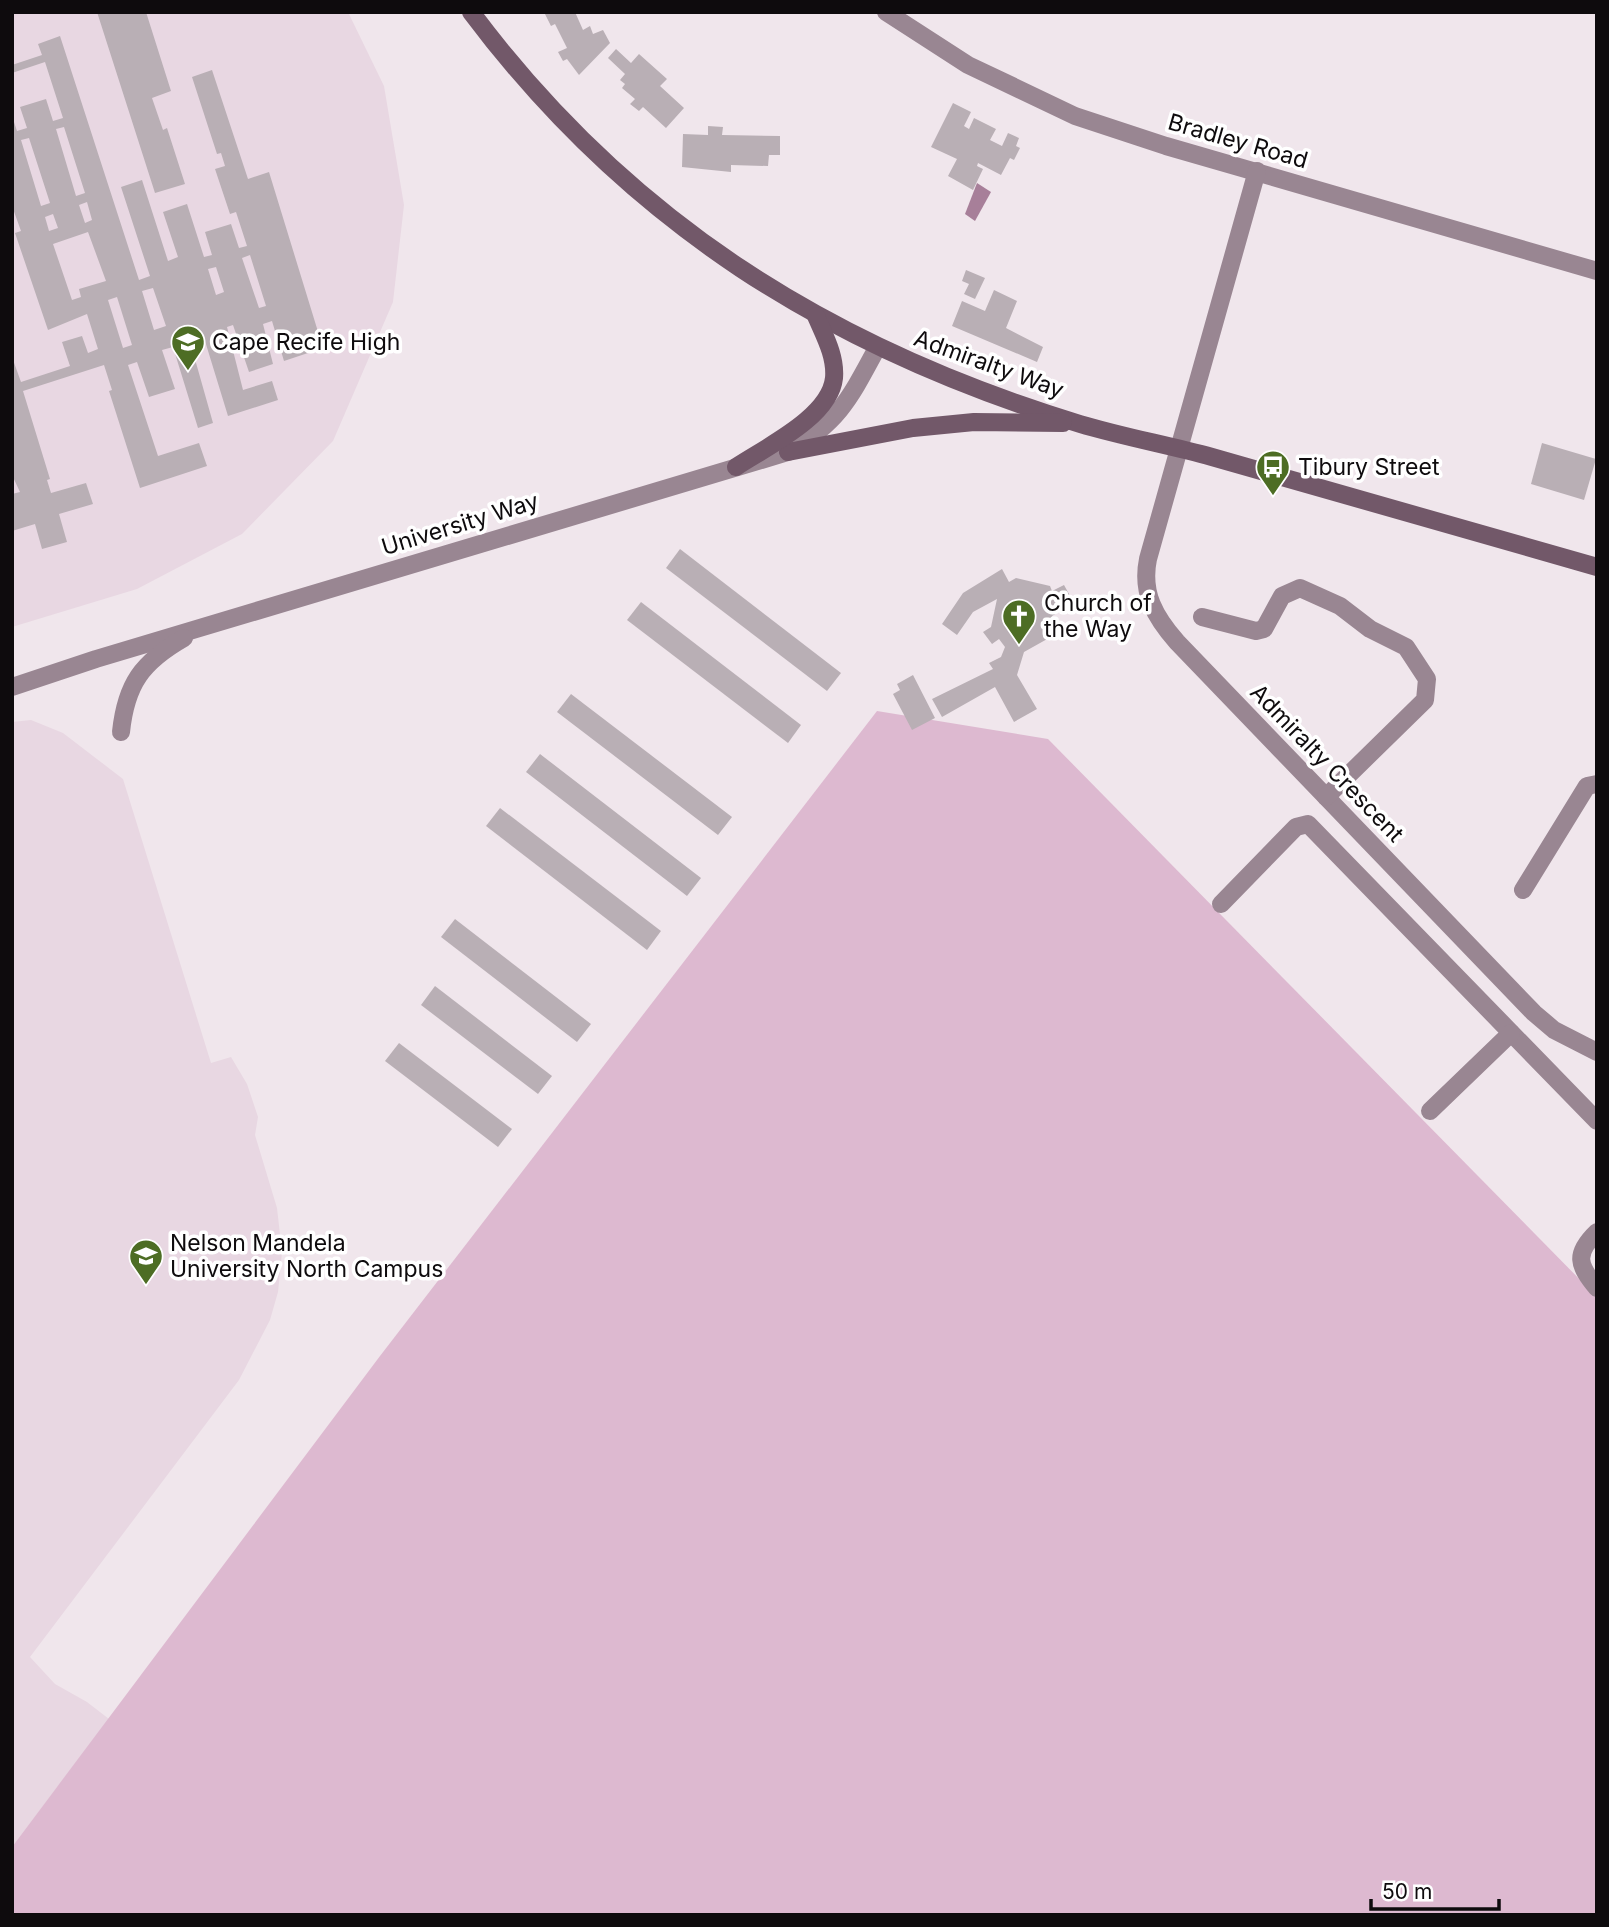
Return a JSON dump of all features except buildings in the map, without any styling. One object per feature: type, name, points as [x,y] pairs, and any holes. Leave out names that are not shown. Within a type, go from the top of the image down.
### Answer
[{"type":"main road","name":"Admiralty Way","points":[[471,12],[543,99],[601,159],[712,251],[816,316],[877,348],[1081,424],[1180,448],[1597,567]]},
{"type":"main road","points":[[736,467],[810,417],[827,399],[834,376],[833,361],[816,316]]},
{"type":"main road","points":[[788,452],[912,428],[974,422],[1081,424]]},
{"type":"street","name":"Bradley Road","points":[[891,14],[968,65],[1075,116],[1166,146],[1597,271]]},
{"type":"street","points":[[1180,448],[1257,171]]},
{"type":"street","name":"University Way","points":[[12,687],[202,627],[788,452],[812,438],[836,417],[877,348]]},
{"type":"street","name":"Admiralty Crescent","points":[[1180,448],[1148,559],[1146,590],[1150,604],[1177,642],[1534,1013],[1554,1030],[1597,1052]]},
{"type":"street","points":[[1202,617],[1256,631],[1265,629],[1282,596],[1300,588],[1340,606],[1370,629],[1398,640],[1413,655],[1427,679],[1424,700],[1326,797]]},
{"type":"street","points":[[121,732],[124,703],[139,674],[164,651],[202,627]]},
{"type":"street","points":[[1523,890],[1587,786],[1597,784]]},
{"type":"street","points":[[1221,904],[1296,827],[1308,824],[1597,1121]]},
{"type":"street","points":[[1430,1111],[1511,1033]]},
{"type":"street","points":[[1597,1232],[1584,1244],[1580,1262],[1582,1269],[1597,1288]]},
{"type":"shaded area","name":"Cape Recife High","points":[[12,12],[348,12],[384,86],[404,205],[393,302],[333,441],[242,534],[137,589],[12,627]]},
{"type":"shaded area","points":[[977,183],[991,192],[975,221],[965,214]]},
{"type":"shaded area","points":[[877,711],[1048,739],[1597,1297],[1597,1915],[12,1915],[12,1847],[380,1356]]},
{"type":"shaded area","name":"Nelson Mandela University North Campus","points":[[31,720],[63,733],[123,779],[211,1063],[231,1057],[247,1084],[258,1117],[255,1135],[277,1208],[282,1252],[278,1292],[270,1320],[239,1380],[30,1657],[55,1684],[87,1702],[109,1719],[12,1847],[12,722]]},
{"type":"place","name":"Cape Recife High","points":[[188,372]]},
{"type":"place","name":"Tibury Street","points":[[1273,497]]},
{"type":"place","name":"Church of the Way","points":[[1019,646]]},
{"type":"place","name":"Nelson Mandela University North Campus","points":[[146,1286]]}]
